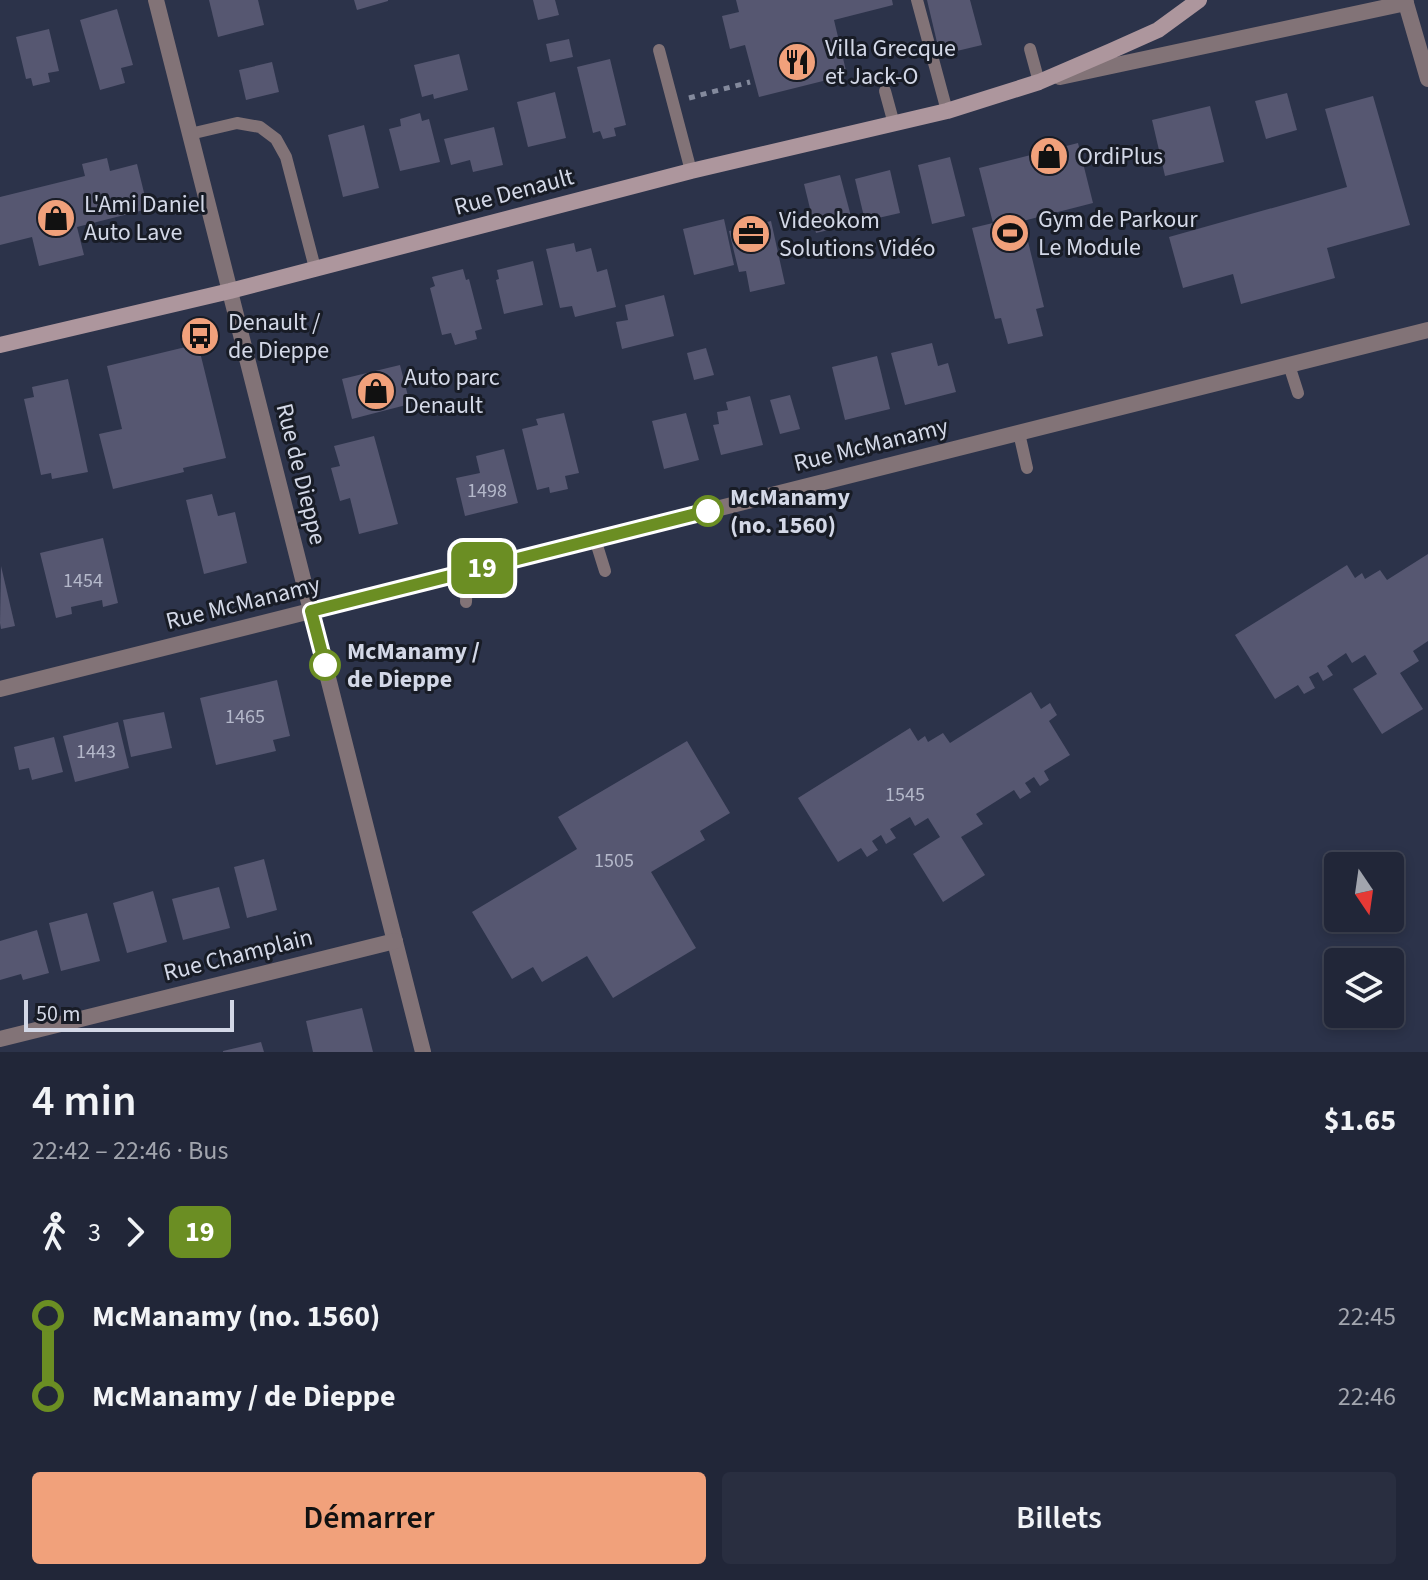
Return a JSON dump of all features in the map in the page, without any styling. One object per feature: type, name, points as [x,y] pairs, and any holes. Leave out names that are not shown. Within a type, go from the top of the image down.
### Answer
[{"type":"main road","name":"Rue Denault","points":[[0,345],[230,291],[691,171],[947,111],[1039,82],[1158,30],[1199,0]]},
{"type":"street","name":"Rue de Dieppe","points":[[156,0],[423,1052]]},
{"type":"street","name":"Rue Denault","points":[[1039,82],[1406,2]]},
{"type":"street","points":[[1406,2],[1428,79]]},
{"type":"street","name":"Rue McManamy","points":[[0,689],[1428,330]]},
{"type":"street","name":"Rue Champlain","points":[[0,1039],[395,941]]},
{"type":"lane","points":[[917,0],[947,111]]},
{"type":"lane","points":[[1030,49],[1039,82]]},
{"type":"lane","points":[[659,50],[691,171]]},
{"type":"lane","points":[[885,91],[894,124]]},
{"type":"lane","points":[[190,134],[237,123],[260,127],[276,139],[286,157],[315,268]]},
{"type":"lane","points":[[1289,365],[1298,393]]},
{"type":"lane","points":[[1019,433],[1027,468]]},
{"type":"lane","points":[[595,539],[605,571]]},
{"type":"lane","points":[[466,602],[467,572]]},
{"type":"path","points":[[673,102],[750,82]]},
{"type":"building","points":[[209,0],[258,0],[264,25],[218,37]]},
{"type":"building","points":[[354,0],[388,0],[388,1],[357,10]]},
{"type":"building","points":[[533,0],[555,0],[559,15],[538,20]]},
{"type":"building","name":"Villa Grecque et Jack-O","points":[[736,0],[892,0],[893,5],[834,20],[847,75],[759,97],[745,45],[730,49],[722,16],[739,12]]},
{"type":"building","points":[[927,0],[970,0],[982,45],[940,55]]},
{"type":"building","points":[[117,9],[133,65],[121,68],[125,83],[100,90],[80,20]]},
{"type":"building","points":[[49,29],[59,71],[48,73],[50,82],[33,86],[31,78],[26,79],[16,37]]},
{"type":"building","points":[[569,39],[573,57],[550,62],[546,44]]},
{"type":"building","points":[[459,54],[468,90],[434,99],[433,94],[422,97],[414,65]]},
{"type":"building","points":[[610,59],[626,125],[614,128],[616,136],[603,139],[600,131],[593,133],[577,67]]},
{"type":"building","points":[[272,62],[279,92],[246,100],[239,70]]},
{"type":"building","points":[[555,92],[566,138],[528,147],[517,102]]},
{"type":"building","points":[[1287,93],[1297,130],[1266,139],[1255,101]]},
{"type":"building","points":[[1373,96],[1410,225],[1327,248],[1335,278],[1241,304],[1233,274],[1183,288],[1169,237],[1347,187],[1325,109]]},
{"type":"building","points":[[1210,106],[1224,162],[1165,176],[1152,120]]},
{"type":"building","points":[[420,113],[422,121],[429,119],[440,162],[400,171],[389,129],[401,126],[400,119]]},
{"type":"building","points":[[364,125],[379,188],[343,197],[328,135]]},
{"type":"building","points":[[494,127],[503,165],[473,172],[470,160],[451,165],[444,139]]},
{"type":"building","points":[[1078,143],[1093,203],[1023,221],[1044,307],[1036,309],[1043,336],[1008,344],[1001,318],[995,319],[972,228],[993,223],[979,168]]},
{"type":"building","points":[[950,157],[965,216],[932,224],[918,165]]},
{"type":"building","name":"L'Ami Daniel Auto Lave","points":[[107,158],[110,171],[137,164],[148,209],[77,227],[84,255],[39,266],[32,237],[0,245],[0,197],[85,176],[82,164]]},
{"type":"building","points":[[890,170],[900,213],[865,221],[855,179]]},
{"type":"building","points":[[840,175],[853,224],[816,233],[804,184]]},
{"type":"building","points":[[724,219],[734,265],[694,275],[683,229]]},
{"type":"building","points":[[771,221],[785,284],[750,292],[746,271],[739,272],[729,231]]},
{"type":"building","points":[[574,243],[576,252],[591,248],[597,272],[607,269],[616,307],[575,317],[572,306],[560,308],[546,249]]},
{"type":"building","points":[[533,261],[543,305],[504,314],[496,280],[499,279],[497,270]]},
{"type":"building","points":[[463,269],[466,280],[469,279],[482,329],[475,331],[477,339],[455,345],[451,333],[442,335],[430,288],[435,286],[432,277]]},
{"type":"building","points":[[664,295],[674,336],[622,349],[616,322],[628,320],[625,305]]},
{"type":"building","points":[[932,343],[938,366],[948,363],[956,392],[905,405],[891,353]]},
{"type":"building","points":[[198,344],[226,458],[113,489],[99,434],[122,429],[107,366]]},
{"type":"building","points":[[706,348],[714,375],[694,380],[687,353]]},
{"type":"building","points":[[877,356],[890,409],[845,420],[832,367]]},
{"type":"building","name":"Auto parc Denault","points":[[400,365],[410,404],[352,419],[342,379]]},
{"type":"building","points":[[68,379],[88,472],[52,479],[51,473],[41,475],[24,399],[34,397],[32,387]]},
{"type":"building","points":[[790,395],[800,429],[780,434],[770,400]]},
{"type":"building","points":[[750,396],[763,445],[721,455],[713,425],[719,424],[717,412],[728,410],[726,402]]},
{"type":"building","points":[[564,413],[579,473],[565,476],[568,489],[550,493],[549,487],[537,490],[522,429],[538,425],[536,419]]},
{"type":"building","points":[[686,413],[699,460],[664,469],[652,421]]},
{"type":"building","points":[[374,436],[398,524],[359,534],[350,498],[340,501],[331,468],[340,466],[334,446]]},
{"type":"building","points":[[504,449],[518,503],[465,516],[456,478],[480,473],[476,456]]},
{"type":"building","points":[[212,494],[218,516],[235,512],[247,563],[204,574],[186,500]]},
{"type":"building","points":[[103,538],[118,603],[103,607],[102,600],[71,607],[72,614],[56,618],[40,553]]},
{"type":"building","points":[[1428,554],[1428,641],[1413,651],[1419,661],[1400,673],[1423,709],[1382,734],[1353,689],[1377,674],[1365,655],[1352,663],[1346,653],[1327,666],[1333,675],[1323,681],[1318,672],[1309,677],[1315,688],[1304,694],[1298,685],[1275,699],[1235,635],[1347,565],[1355,578],[1362,573],[1365,579],[1380,570],[1387,580]]},
{"type":"building","points":[[1,566],[15,626],[1,629],[0,623]]},
{"type":"building","points":[[277,680],[290,736],[273,740],[276,751],[216,765],[200,698]]},
{"type":"building","points":[[1031,692],[1041,709],[1050,703],[1057,715],[1049,721],[1070,755],[1044,771],[1049,780],[1040,786],[1034,777],[1025,783],[1031,792],[1020,799],[1014,790],[976,814],[983,824],[961,837],[985,875],[943,902],[913,854],[940,837],[928,818],[915,826],[910,817],[890,829],[896,838],[886,844],[881,835],[872,841],[878,850],[867,857],[861,848],[838,862],[798,798],[910,728],[918,741],[925,736],[928,742],[943,733],[950,743]]},
{"type":"building","points":[[164,712],[172,748],[131,757],[123,720]]},
{"type":"building","points":[[118,722],[129,768],[75,782],[63,736]]},
{"type":"building","points":[[54,737],[63,772],[32,780],[29,768],[19,770],[14,747]]},
{"type":"building","points":[[687,741],[730,813],[700,831],[705,840],[651,872],[696,948],[613,998],[587,956],[542,982],[533,967],[512,979],[472,912],[577,849],[558,817]]},
{"type":"building","points":[[264,859],[277,910],[247,918],[234,867]]},
{"type":"building","points":[[219,887],[230,928],[183,940],[172,899]]},
{"type":"building","points":[[153,891],[167,942],[127,953],[113,903]]},
{"type":"building","points":[[87,913],[100,961],[61,971],[49,923]]},
{"type":"building","points":[[37,930],[49,973],[23,980],[21,974],[0,980],[0,941]]},
{"type":"building","points":[[362,1008],[373,1052],[313,1052],[306,1021]]},
{"type":"building","points":[[261,1042],[264,1052],[223,1052],[223,1051]]},
{"type":"bus line","name":"19","points":[[325,665],[311,611],[708,511]]},
{"type":"place","name":"Villa Grecque et Jack-O","points":[[797,62]]},
{"type":"place","name":"OrdiPlus","points":[[1049,156]]},
{"type":"place","name":"L'Ami Daniel Auto Lave","points":[[56,218]]},
{"type":"place","name":"Gym de Parkour Le Module","points":[[1010,233]]},
{"type":"place","name":"Videokom Solutions Vidéo","points":[[751,234]]},
{"type":"place","name":"Denault / de Dieppe","points":[[200,336]]},
{"type":"place","name":"Auto parc Denault","points":[[376,391]]},
{"type":"place","name":"McManamy (no. 1560)","points":[[708,511]]},
{"type":"place","name":"McManamy / de Dieppe","points":[[325,665]]}]
